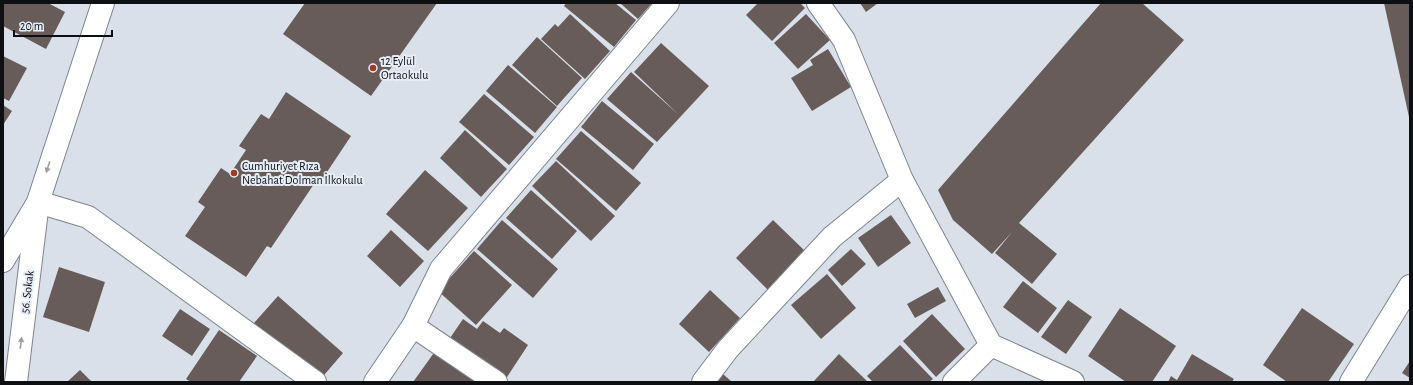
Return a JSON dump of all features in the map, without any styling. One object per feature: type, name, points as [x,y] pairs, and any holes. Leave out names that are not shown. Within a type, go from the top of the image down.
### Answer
[{"type":"street","points":[[3,261],[38,202],[60,130],[103,3]]},
{"type":"street","points":[[375,382],[413,326],[441,269],[668,3]]},
{"type":"street","points":[[818,3],[844,40],[902,180],[991,345],[1073,382]]},
{"type":"street","points":[[703,382],[728,349],[832,237],[902,180]]},
{"type":"street","points":[[38,202],[88,217],[315,382]]},
{"type":"street","name":"56. Sokak","points":[[16,382],[38,202]]},
{"type":"street","points":[[1351,382],[1410,286]]},
{"type":"street","points":[[413,326],[496,382]]},
{"type":"street","points":[[954,382],[991,345]]},
{"type":"building","points":[[3,3],[48,3],[65,12],[46,49],[3,26]]},
{"type":"building","points":[[305,3],[437,3],[371,96],[283,34]]},
{"type":"building","points":[[566,3],[615,3],[636,20],[614,47],[564,6]]},
{"type":"building","points":[[620,3],[652,3],[638,19]]},
{"type":"building","points":[[758,3],[800,3],[805,8],[772,41],[746,15]]},
{"type":"building","points":[[860,3],[878,3],[866,12]]},
{"type":"building","points":[[1101,3],[1142,3],[1184,40],[1019,223],[1057,254],[1032,284],[995,253],[1012,232],[992,254],[953,220],[938,190]]},
{"type":"building","points":[[1384,3],[1410,3],[1410,117],[1409,117]]},
{"type":"building","points":[[570,14],[610,51],[585,79],[541,39],[555,24],[558,27]]},
{"type":"building","points":[[806,14],[830,40],[798,69],[774,43]]},
{"type":"building","points":[[537,37],[582,78],[557,106],[512,65]]},
{"type":"building","points":[[661,43],[709,86],[657,142],[607,99],[631,72],[679,115],[634,72]]},
{"type":"building","points":[[828,49],[851,87],[812,111],[791,78],[813,65],[810,60]]},
{"type":"building","points":[[3,56],[27,68],[9,101],[3,98]]},
{"type":"building","points":[[508,65],[557,107],[535,133],[486,91]]},
{"type":"building","points":[[286,92],[351,136],[321,181],[318,178],[271,248],[267,246],[246,277],[185,236],[205,207],[198,202],[221,168],[230,174],[246,150],[239,146],[261,114],[269,119]]},
{"type":"building","points":[[484,94],[534,137],[509,165],[459,122]]},
{"type":"building","points":[[602,101],[654,144],[633,170],[581,127]]},
{"type":"building","points":[[3,105],[12,111],[3,125]]},
{"type":"building","points":[[465,130],[507,169],[481,197],[440,158]]},
{"type":"building","points":[[581,131],[641,183],[616,211],[556,159]]},
{"type":"building","points":[[556,161],[615,216],[591,241],[532,186]]},
{"type":"building","points":[[425,170],[468,208],[428,251],[386,214]]},
{"type":"building","points":[[531,190],[577,231],[552,259],[506,218]]},
{"type":"building","points":[[891,215],[911,243],[878,267],[858,238]]},
{"type":"building","points":[[502,220],[558,269],[533,298],[477,249]]},
{"type":"building","points":[[773,220],[806,252],[768,290],[736,258]]},
{"type":"building","points":[[391,230],[424,261],[400,287],[367,256]]},
{"type":"building","points":[[851,249],[866,264],[842,286],[828,270]]},
{"type":"building","points":[[474,251],[512,285],[476,325],[438,291]]},
{"type":"building","points":[[59,267],[105,282],[89,332],[43,317]]},
{"type":"building","points":[[827,274],[856,308],[821,339],[791,305]]},
{"type":"building","points":[[1023,281],[1057,308],[1038,333],[1003,307]]},
{"type":"building","points":[[938,287],[946,301],[915,318],[907,304]]},
{"type":"building","points":[[710,290],[740,318],[709,352],[679,324]]},
{"type":"building","points":[[278,296],[343,353],[319,381],[254,323]]},
{"type":"building","points":[[1068,300],[1092,317],[1066,354],[1041,337]]},
{"type":"building","points":[[1120,308],[1176,346],[1152,382],[1126,382],[1088,356]]},
{"type":"building","points":[[1302,308],[1354,344],[1328,382],[1287,382],[1263,365]]},
{"type":"building","points":[[180,309],[210,329],[192,356],[162,336]]},
{"type":"building","points":[[932,314],[965,349],[936,377],[903,341]]},
{"type":"building","points":[[463,319],[477,329],[483,321],[500,333],[504,328],[528,345],[505,380],[448,341]]},
{"type":"building","points":[[219,330],[257,356],[239,382],[191,382],[186,379]]},
{"type":"building","points":[[900,345],[933,379],[929,382],[873,382],[867,376]]},
{"type":"building","points":[[436,350],[482,382],[413,382]]},
{"type":"building","points":[[839,354],[868,382],[813,382]]},
{"type":"building","points":[[1192,354],[1234,379],[1232,382],[1168,382],[1171,376],[1177,380]]},
{"type":"building","points":[[1410,361],[1410,378],[1402,373]]},
{"type":"building","points":[[80,370],[92,382],[67,382]]},
{"type":"building","points":[[723,374],[732,382],[717,382]]},
{"type":"place","name":"12 Eylül Ortaokulu","points":[[373,68]]},
{"type":"place","name":"Cumhuriyet Rıza Nebahat Dolman İlkokulu","points":[[234,173]]}]
